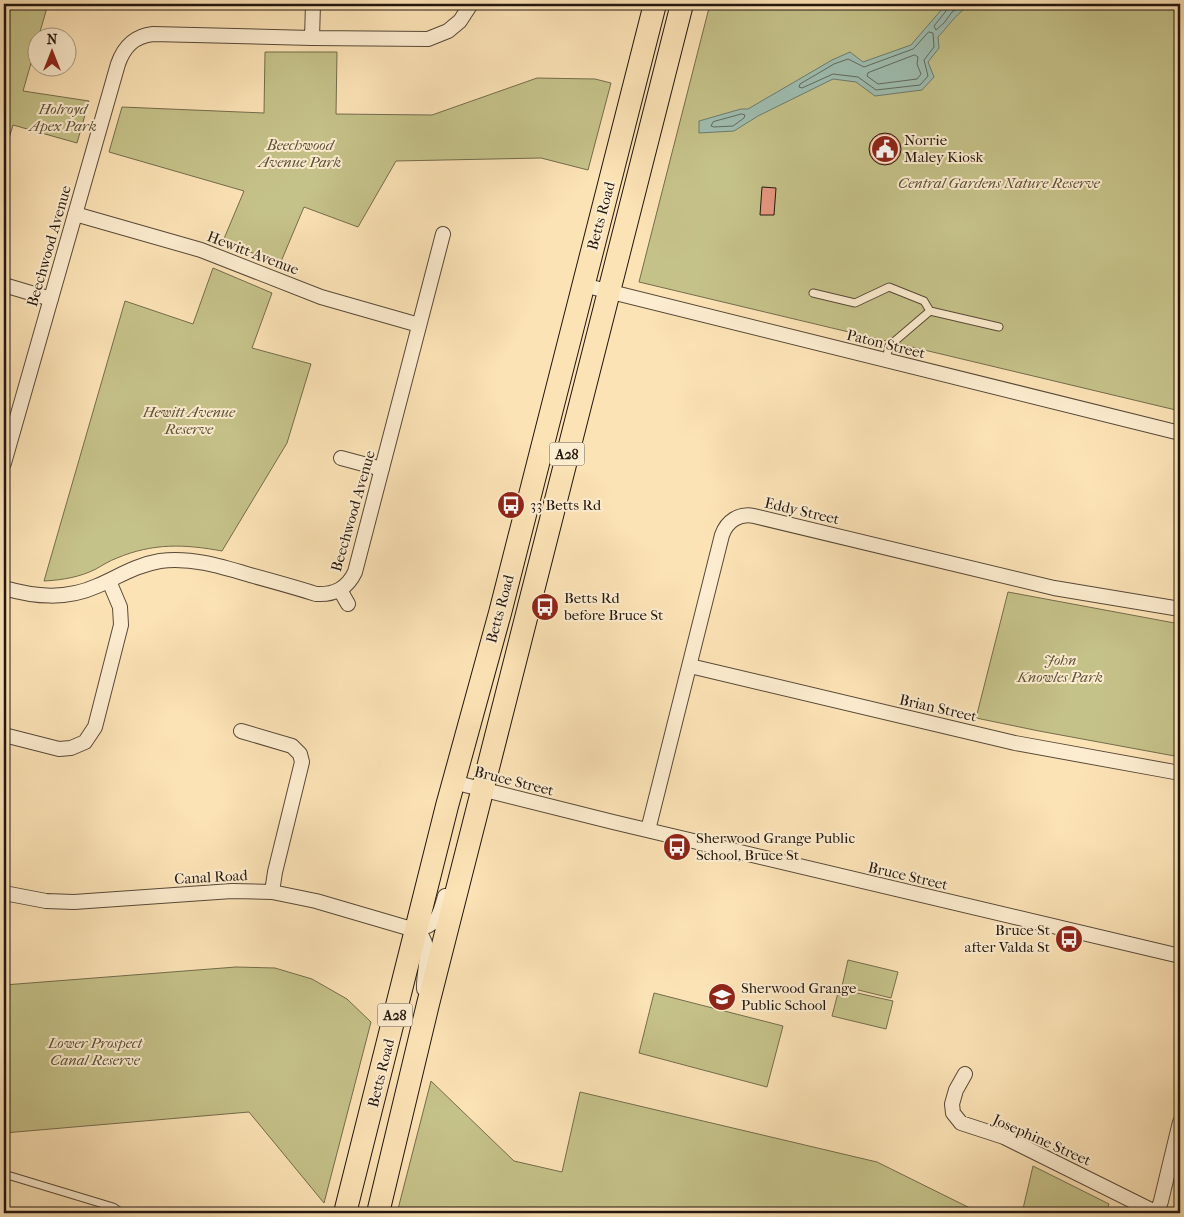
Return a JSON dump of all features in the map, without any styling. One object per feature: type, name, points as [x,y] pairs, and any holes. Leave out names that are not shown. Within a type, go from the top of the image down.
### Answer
[{"type":"highway","name":"Betts Road","points":[[345,1213],[415,930],[453,782],[500,613],[655,4]]},
{"type":"highway","name":"Betts Road","points":[[378,1213],[393,1144],[482,789],[682,4]]},
{"type":"street","points":[[312,38],[313,4]]},
{"type":"street","name":"Beechwood Avenue","points":[[4,463],[118,64],[128,37],[153,34],[428,39],[448,31],[460,21],[471,4]]},
{"type":"street","name":"Hewitt Avenue","points":[[75,214],[202,250],[308,292],[419,325]]},
{"type":"street","name":"Beechwood Avenue","points":[[4,588],[33,596],[55,597],[78,593],[140,566],[161,561],[184,560],[212,564],[316,594],[330,594],[340,590],[349,582],[355,572],[443,234]]},
{"type":"street","points":[[4,285],[51,298]]},
{"type":"street","name":"Paton Street","points":[[583,285],[1180,433]]},
{"type":"street","points":[[340,458],[382,469]]},
{"type":"street","name":"Eddy Street","points":[[648,830],[725,529],[733,520],[744,515],[1054,588],[1180,609]]},
{"type":"street","points":[[4,735],[59,749],[71,748],[83,751],[95,727],[120,630],[120,608],[109,580]]},
{"type":"street","name":"Beechwood Avenue","points":[[340,590],[348,604]]},
{"type":"street","name":"Brian Street","points":[[690,666],[1015,743],[1180,773]]},
{"type":"street","points":[[241,731],[288,744],[304,752],[275,872],[272,892]]},
{"type":"street","name":"Bruce Street","points":[[453,782],[1180,956]]},
{"type":"street","points":[[415,930],[427,927],[435,922],[448,885],[462,870]]},
{"type":"street","name":"Canal Road","points":[[4,893],[46,901],[74,902],[232,891],[272,892],[316,900],[415,930]]},
{"type":"street","points":[[415,930],[422,934],[426,942],[423,987],[428,1004]]},
{"type":"street","name":"Josephine Street","points":[[965,1074],[956,1090],[952,1104],[953,1113],[961,1123],[1004,1137],[1157,1213]]},
{"type":"street","points":[[1157,1213],[1162,1201],[1180,1122]]},
{"type":"lane","points":[[813,293],[855,303],[889,287],[924,300],[930,311],[999,327]]},
{"type":"lane","points":[[886,360],[889,346],[930,311]]},
{"type":"lane","points":[[4,1174],[113,1207],[122,1213]]},
{"type":"green space","name":"Holroyd Apex Park","points":[[4,4],[48,4],[41,28],[28,28],[28,74],[23,91],[89,101],[77,143],[13,125],[4,155]]},
{"type":"green space","name":"Central Gardens Nature Reserve","points":[[710,4],[1180,4],[1180,411],[639,282]]},
{"type":"green space","name":"Beechwood Avenue Park","points":[[265,52],[337,52],[336,114],[432,115],[537,78],[595,79],[611,83],[588,170],[541,158],[396,161],[358,227],[304,207],[280,264],[223,241],[244,191],[109,152],[122,107],[264,113]]},
{"type":"green space","name":"Hewitt Avenue Reserve","points":[[213,268],[272,293],[252,348],[311,364],[287,443],[222,551],[182,546],[156,547],[111,560],[90,572],[78,576],[44,581],[125,301],[193,324]]},
{"type":"green space","name":"John Knowles Park","points":[[1008,592],[1180,624],[1180,757],[976,718]]},
{"type":"green space","points":[[848,960],[898,972],[891,998],[842,986]]},
{"type":"green space","name":"Lower Prospect Canal Reserve","points":[[236,967],[275,968],[312,979],[347,999],[371,1022],[324,1203],[249,1112],[4,1133],[4,985]]},
{"type":"green space","points":[[839,989],[893,1001],[886,1029],[832,1016]]},
{"type":"green space","points":[[654,993],[783,1026],[767,1087],[639,1053]]},
{"type":"green space","points":[[431,1081],[514,1161],[562,1172],[580,1092],[877,1162],[980,1213],[397,1213]]},
{"type":"green space","points":[[1033,1166],[1109,1204],[1106,1213],[1022,1213]]},
{"type":"water","points":[[942,4],[976,4],[960,13],[938,37],[939,48],[928,62],[934,77],[922,90],[875,96],[856,82],[833,79],[758,116],[734,131],[699,133],[699,121],[741,109],[748,109],[832,60],[850,52],[863,62],[911,45],[942,9]]},
{"type":"building","name":"Norrie Maley Kiosk","points":[[885,133],[897,137],[901,149],[897,161],[885,165],[873,161],[869,149],[873,137]]},
{"type":"building","points":[[762,187],[776,188],[774,215],[760,215]]},
{"type":"place","name":"Norrie Maley Kiosk","points":[[885,149]]},
{"type":"place","name":"33 Betts Rd","points":[[511,505]]},
{"type":"place","name":"Betts Rd before Bruce St","points":[[545,607]]},
{"type":"place","name":"Sherwood Grange Public School, Bruce St","points":[[677,847]]},
{"type":"place","name":"Bruce St after Valda St","points":[[1069,939]]},
{"type":"place","name":"Sherwood Grange Public School","points":[[722,997]]}]
